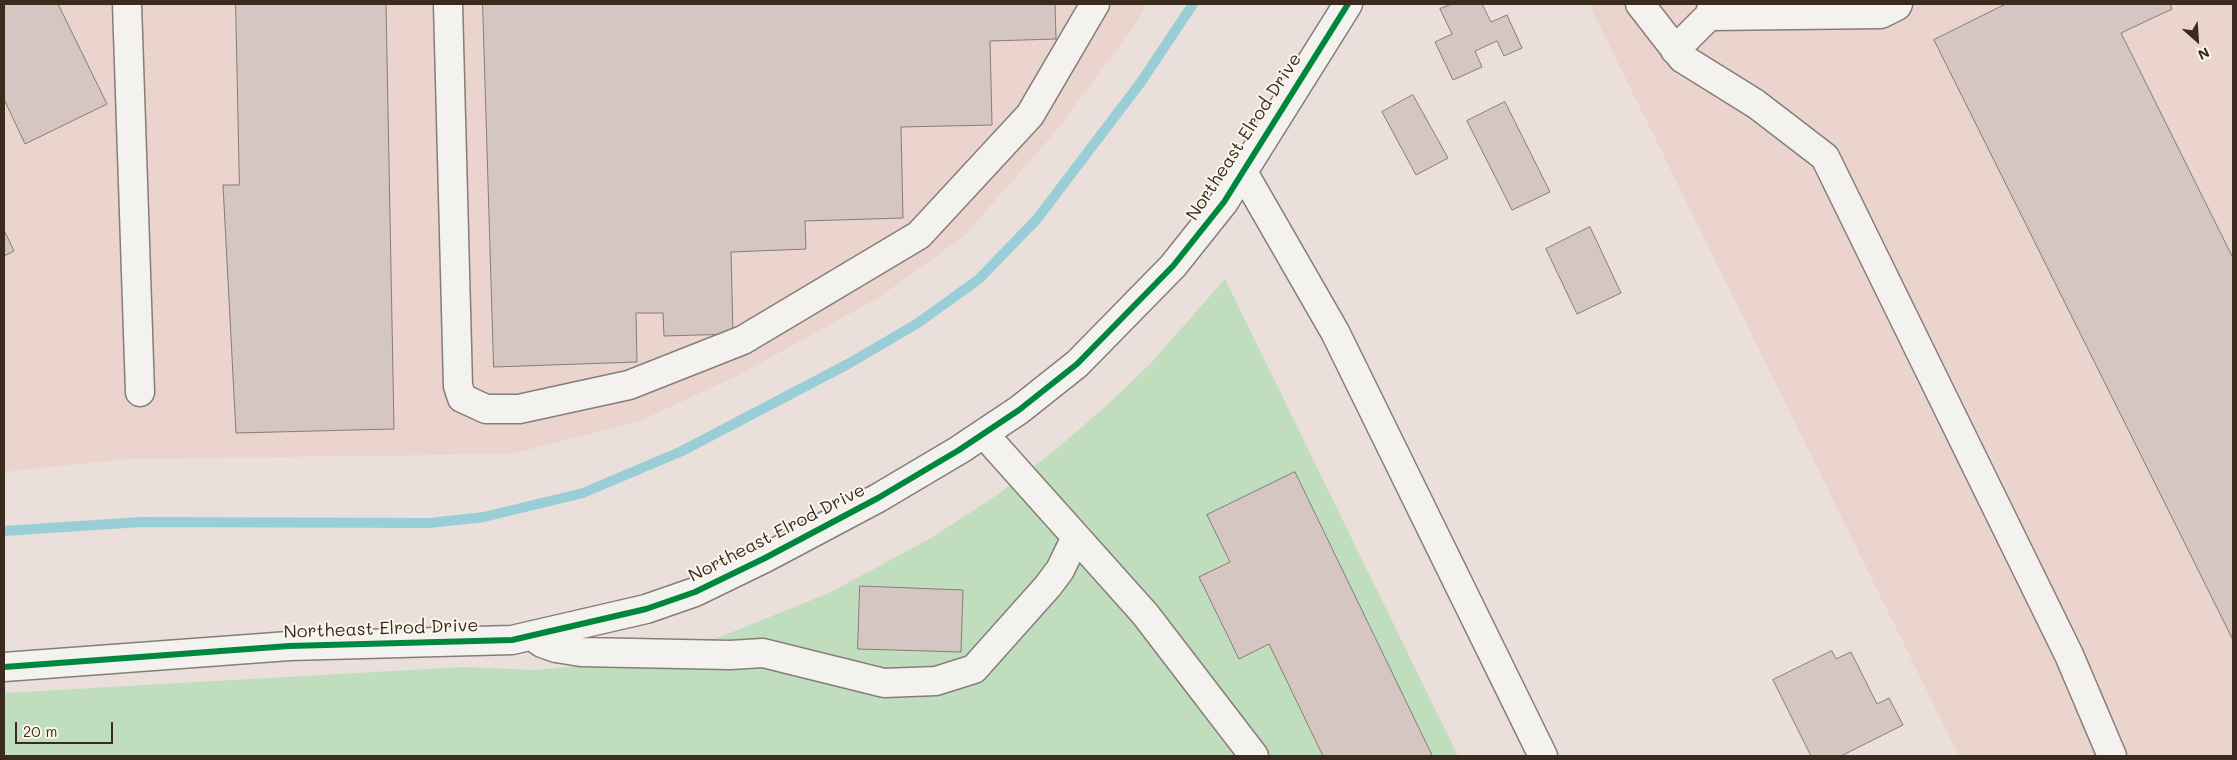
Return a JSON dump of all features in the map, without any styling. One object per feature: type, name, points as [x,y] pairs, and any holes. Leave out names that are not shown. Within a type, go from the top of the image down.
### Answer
[{"type":"street","points":[[127,4],[140,392]]},
{"type":"street","points":[[448,4],[458,386],[462,398],[486,409],[519,408],[629,386],[691,362],[743,340],[919,235],[1030,115],[1095,4]]},
{"type":"street","name":"Northeast Elrod Drive","points":[[4,667],[289,646],[512,640],[646,609],[695,592],[765,558],[878,498],[984,434],[1019,410],[1077,364],[1173,266],[1224,202],[1348,4]]},
{"type":"street","points":[[1640,4],[1682,58],[1756,104],[1825,158],[2069,656],[2112,756]]},
{"type":"street","points":[[1675,50],[1711,10],[1881,14],[1898,4]]},
{"type":"street","points":[[1243,172],[1335,332],[1542,756]]},
{"type":"street","points":[[984,434],[1145,614],[1254,756]]},
{"type":"street","points":[[532,636],[542,643],[556,648],[581,652],[764,654],[884,683],[936,681],[974,668],[1048,586],[1060,570],[1076,537]]},
{"type":"shaded area","points":[[4,4],[1147,4],[1135,25],[1056,131],[964,236],[878,298],[737,376],[637,422],[511,454],[127,459],[4,472]]},
{"type":"shaded area","points":[[1589,4],[2233,4],[2233,756],[1959,756]]},
{"type":"green space","points":[[1225,279],[1458,756],[4,756],[4,693],[463,667],[536,670],[645,659],[720,637],[829,593],[931,538],[997,495],[1055,450],[1104,408],[1150,364]]},
{"type":"building","points":[[4,4],[58,4],[107,104],[25,144],[4,99]]},
{"type":"building","points":[[236,4],[386,4],[394,429],[236,433],[223,185],[239,185]]},
{"type":"building","points":[[483,4],[1055,4],[1056,39],[990,41],[992,125],[901,127],[903,218],[805,221],[806,249],[731,252],[733,334],[664,336],[663,313],[636,313],[637,362],[494,367]]},
{"type":"building","points":[[1452,4],[1482,4],[1491,22],[1507,15],[1522,48],[1504,56],[1497,41],[1475,51],[1482,67],[1453,80],[1435,42],[1452,34],[1440,9]]},
{"type":"building","points":[[2006,4],[2170,4],[2172,9],[2121,33],[2233,258],[2233,640],[1934,40]]},
{"type":"building","points":[[1413,95],[1448,158],[1416,175],[1382,112]]},
{"type":"building","points":[[1505,102],[1550,192],[1512,210],[1467,121]]},
{"type":"building","points":[[1590,227],[1621,293],[1577,314],[1546,249]]},
{"type":"building","points":[[4,230],[14,251],[4,256]]},
{"type":"building","points":[[1295,472],[1432,755],[1323,756],[1269,644],[1239,659],[1199,577],[1230,562],[1207,515]]},
{"type":"building","points":[[860,586],[963,590],[961,652],[858,649]]},
{"type":"building","points":[[1832,651],[1836,659],[1851,652],[1877,704],[1889,698],[1903,725],[1841,756],[1811,756],[1773,680]]},
{"type":"waterway","points":[[4,531],[141,522],[429,523],[484,517],[583,493],[682,451],[848,364],[918,323],[979,279],[1037,219],[1141,82],[1193,4]]},
{"type":"cycle path","points":[[4,667],[289,646],[512,640],[646,609],[695,592],[765,558],[878,498],[959,450],[1019,410],[1077,364],[1173,266],[1224,202],[1348,4]]}]
